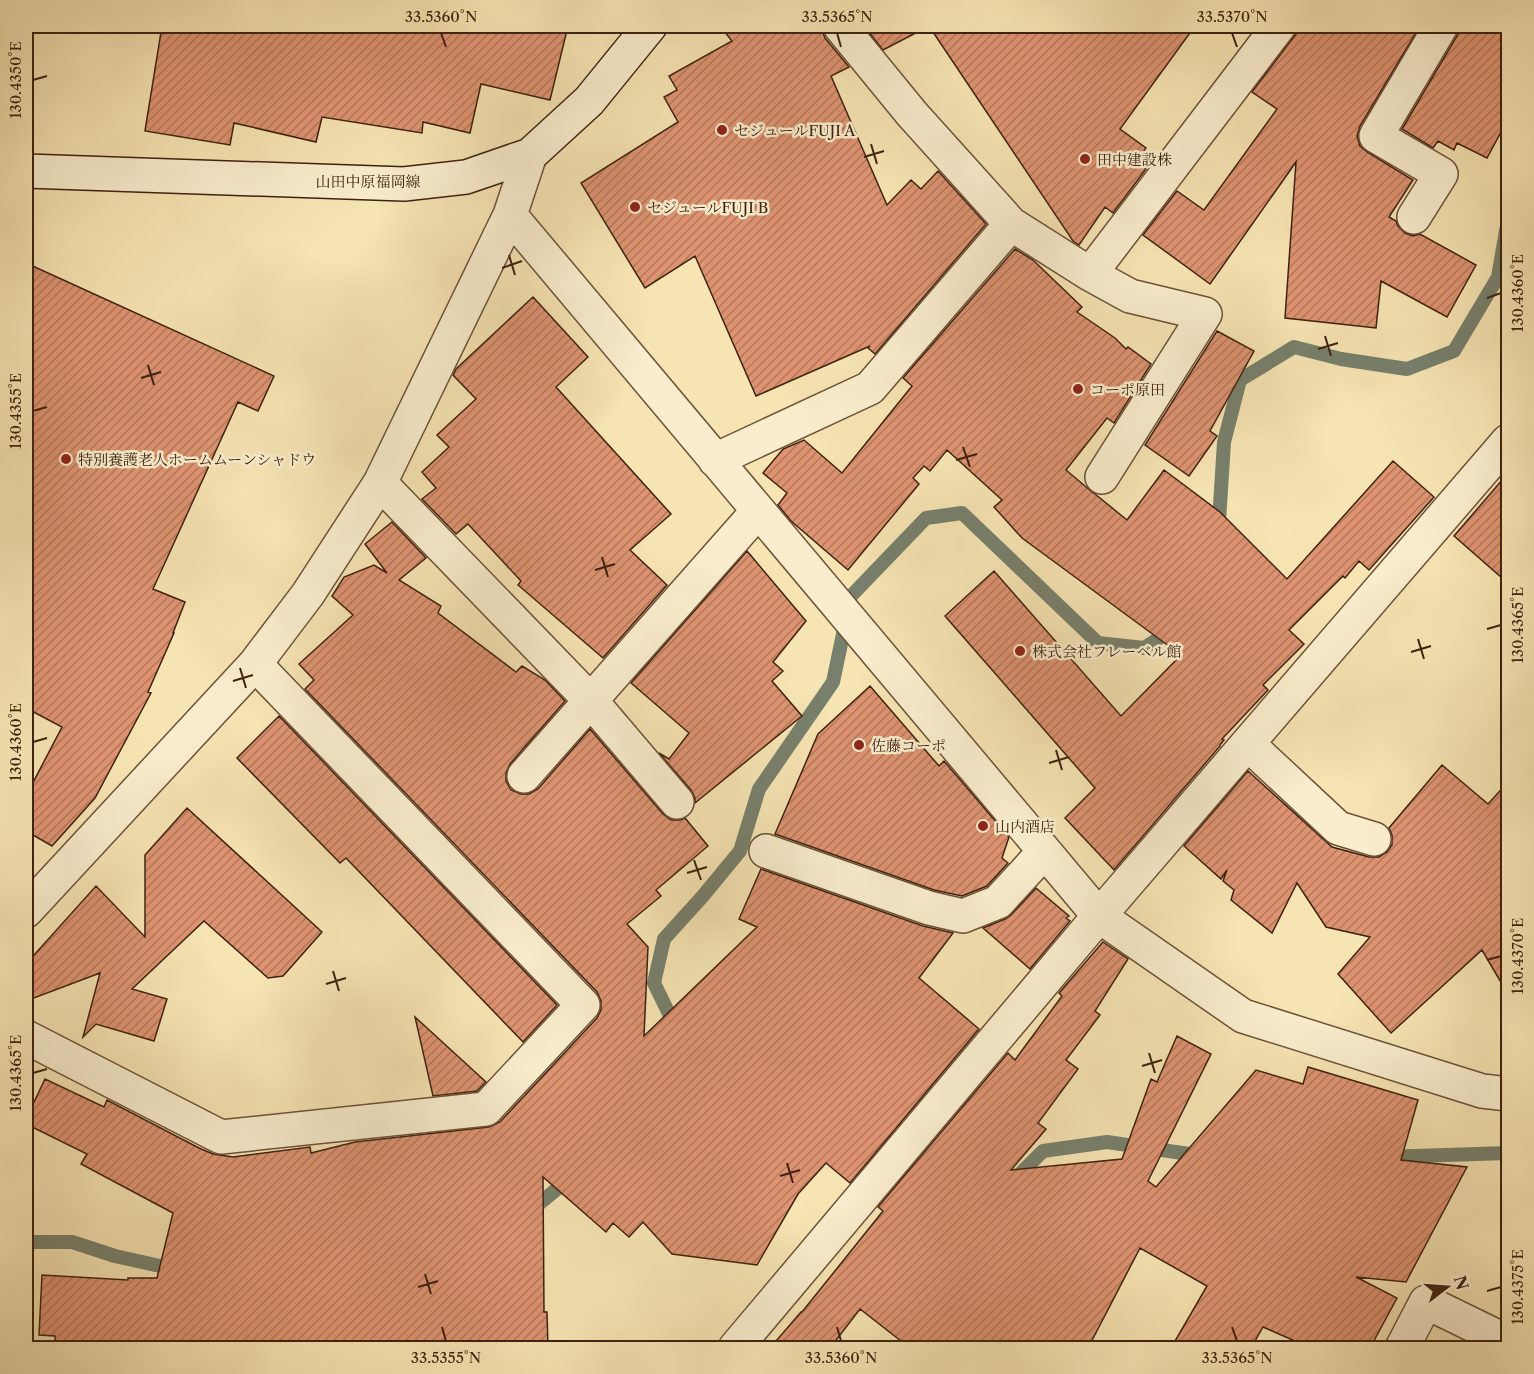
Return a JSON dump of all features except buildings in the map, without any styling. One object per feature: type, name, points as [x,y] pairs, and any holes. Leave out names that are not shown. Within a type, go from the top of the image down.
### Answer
[{"type":"street","name":"山田中原福岡線","points":[[26,171],[404,184],[466,177],[530,155],[590,100],[650,26]]},
{"type":"street","points":[[840,26],[912,114],[1011,224],[1090,274],[1130,296],[1205,314],[1102,477]]},
{"type":"street","points":[[1090,274],[1279,26]]},
{"type":"street","points":[[1414,217],[1441,174],[1376,136],[1441,26]]},
{"type":"street","points":[[28,905],[255,664],[308,594],[380,483],[510,215],[530,155]]},
{"type":"street","points":[[510,215],[1099,916],[1243,1016],[1482,1091],[1509,1094]]},
{"type":"street","points":[[715,460],[870,388],[1011,224]]},
{"type":"street","points":[[735,1348],[1099,916],[1509,441]]},
{"type":"street","points":[[380,483],[591,701],[677,802]]},
{"type":"street","points":[[524,776],[759,511]]},
{"type":"street","points":[[26,1037],[221,1137],[486,1109],[583,1005],[255,664]]},
{"type":"street","points":[[1248,744],[1338,828],[1374,839]]},
{"type":"street","points":[[766,851],[929,908],[963,916],[998,902],[1044,852]]},
{"type":"street","points":[[1402,1348],[1426,1302],[1509,1342]]},
{"type":"waterway","points":[[1217,528],[1224,442],[1240,380],[1294,347],[1341,359],[1407,369],[1454,351],[1498,277],[1508,220]]},
{"type":"waterway","points":[[676,1028],[654,983],[664,939],[740,851],[759,789],[833,682],[851,596],[926,518],[962,513],[1098,643],[1144,648],[1173,629]]},
{"type":"waterway","points":[[1014,1180],[1043,1151],[1107,1142],[1203,1156]]},
{"type":"waterway","points":[[1384,1157],[1508,1153]]},
{"type":"waterway","points":[[527,1204],[540,1203],[570,1178]]},
{"type":"waterway","points":[[26,1243],[72,1242],[115,1256],[178,1270]]},
{"type":"place","name":"セジュールFUJI A","points":[[722,130]]},
{"type":"place","name":"田中建設株","points":[[1085,159]]},
{"type":"place","name":"セジュールFUJI B","points":[[635,207]]},
{"type":"place","name":"コーポ原田","points":[[1078,389]]},
{"type":"place","name":"特別養護老人ホームムーンシャドウ","points":[[66,459]]},
{"type":"place","name":"株式会社フレーベル館","points":[[1020,651]]},
{"type":"place","name":"佐藤コーポ","points":[[859,745]]},
{"type":"place","name":"山内酒店","points":[[983,826]]}]
